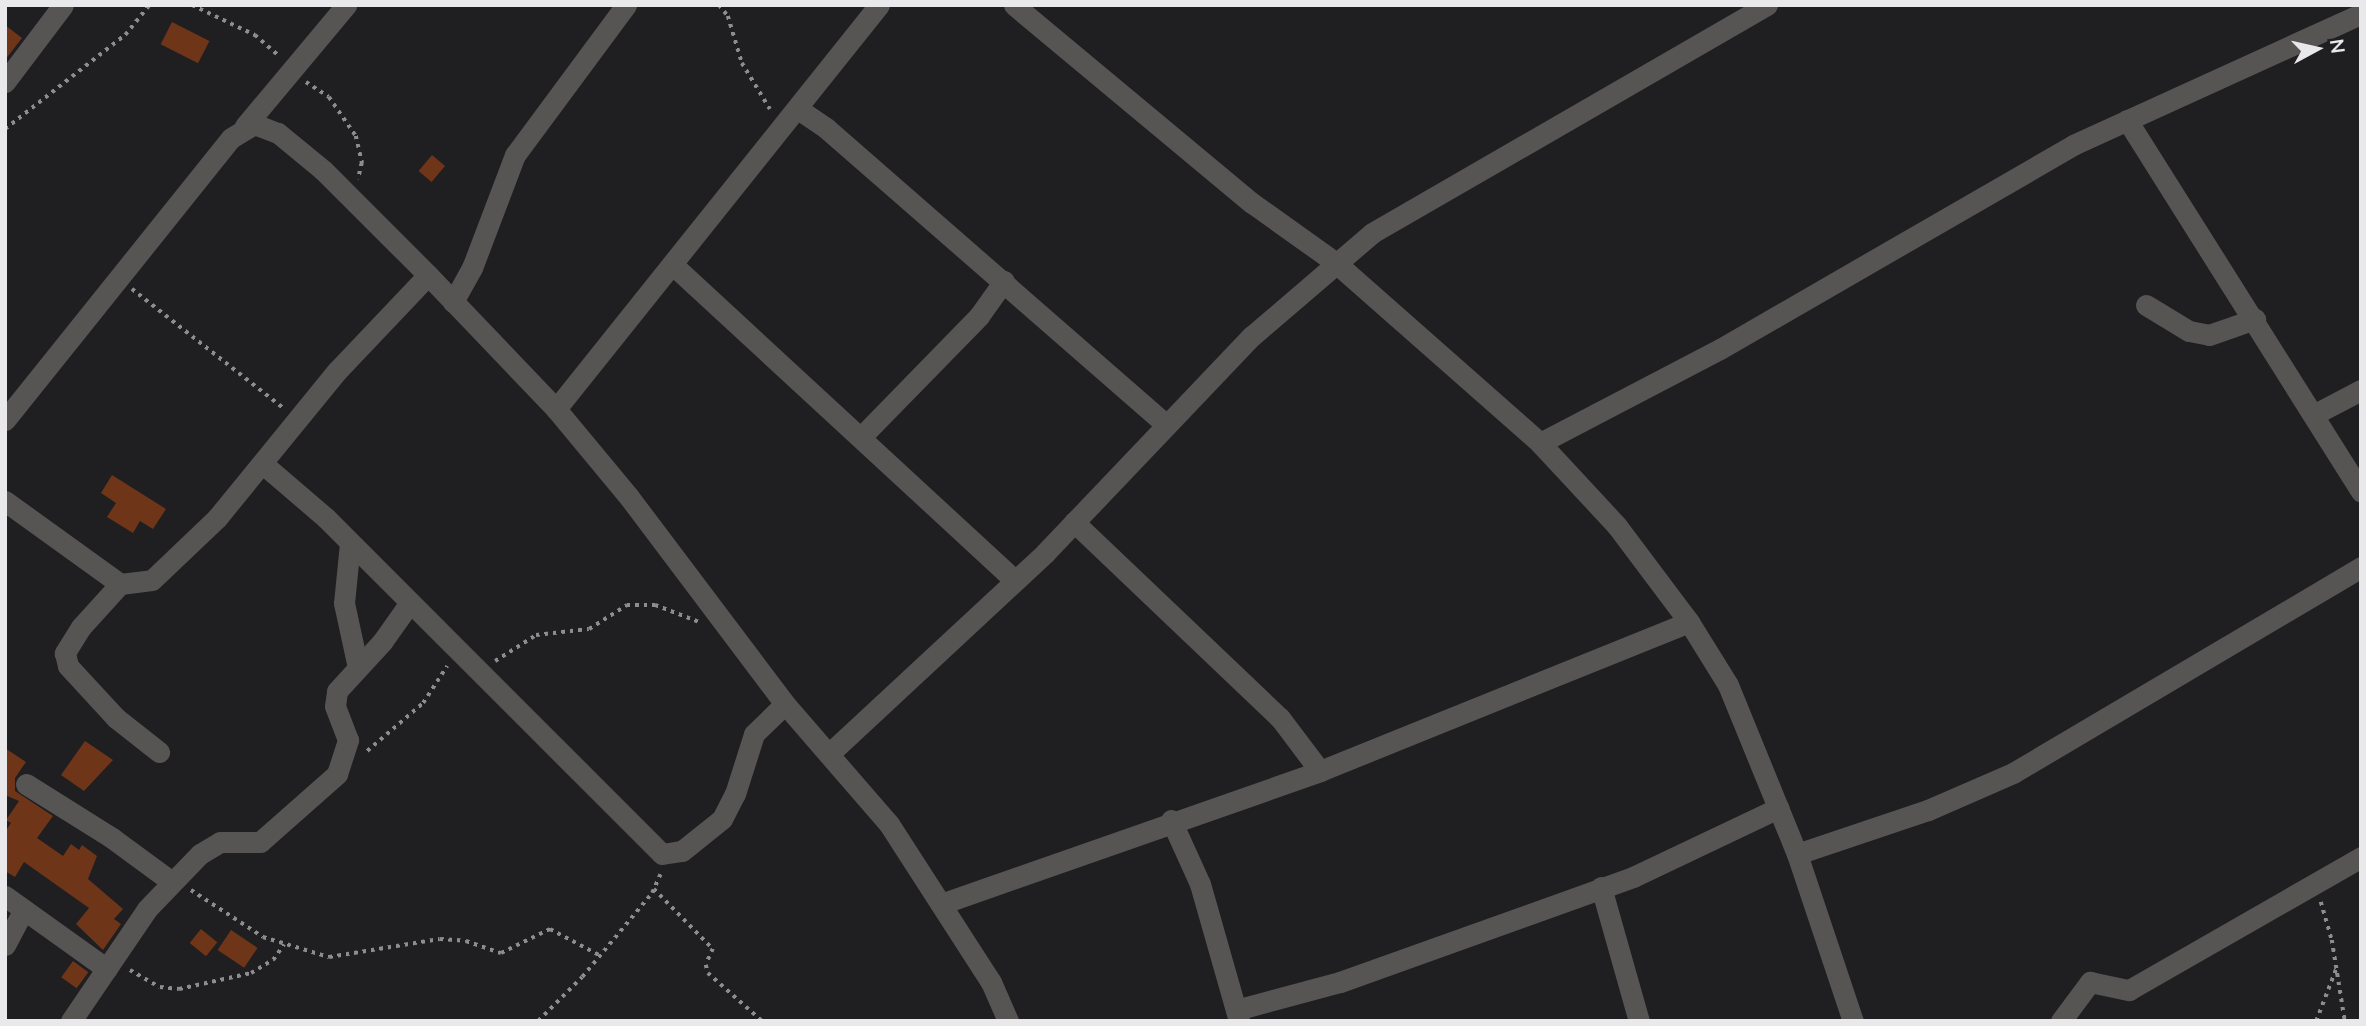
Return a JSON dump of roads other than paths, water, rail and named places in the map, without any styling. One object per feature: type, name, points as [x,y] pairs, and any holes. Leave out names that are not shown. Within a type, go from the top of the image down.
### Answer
[{"type":"street","points":[[5,82],[63,5]]},
{"type":"street","points":[[5,420],[120,280],[214,159],[346,5]]},
{"type":"street","points":[[453,302],[472,268],[515,155],[626,5]]},
{"type":"street","points":[[556,410],[879,5]]},
{"type":"street","points":[[1014,5],[1252,203],[1336,263],[1540,443],[1617,526],[1689,622],[1728,685],[1797,854],[1853,1021]]},
{"type":"street","points":[[830,752],[1074,522],[1252,336],[1372,233],[1474,170],[1767,5]]},
{"type":"street","points":[[1540,443],[1720,349],[2030,167],[2361,14]]},
{"type":"street","points":[[798,109],[826,128],[1167,425]]},
{"type":"street","points":[[2127,120],[2315,414],[2361,491]]},
{"type":"street","points":[[245,126],[263,125],[278,133],[346,193],[556,410],[629,497],[785,704],[830,752],[889,824],[991,982],[1009,1021]]},
{"type":"street","points":[[673,265],[1014,580]]},
{"type":"street","points":[[5,501],[120,584],[138,584],[157,576],[185,552],[263,464],[337,371],[428,275]]},
{"type":"street","points":[[861,437],[979,316],[1004,281]]},
{"type":"street","points":[[2146,305],[2189,331],[2209,335],[2255,319]]},
{"type":"street","points":[[2315,414],[2361,390]]},
{"type":"street","points":[[263,464],[350,543],[642,838],[667,856],[681,851],[722,819],[735,794],[754,734],[785,704]]},
{"type":"street","points":[[1074,522],[1280,718],[1320,771]]},
{"type":"street","points":[[350,543],[344,603],[358,668]]},
{"type":"street","points":[[1797,854],[1928,810],[2012,773],[2361,567]]},
{"type":"street","points":[[120,584],[81,627],[65,653],[68,666],[116,718],[159,752]]},
{"type":"street","points":[[71,1021],[147,909],[174,880],[213,844],[245,845],[268,837],[342,768],[348,740],[334,696],[409,604]]},
{"type":"street","points":[[941,905],[1073,860],[1171,820],[1320,771],[1689,622]]},
{"type":"street","points":[[26,784],[174,880]]},
{"type":"street","points":[[1171,820],[1200,884],[1238,1015],[1352,978],[1601,887],[1778,808]]},
{"type":"street","points":[[2062,1021],[2090,982],[2129,990],[2361,857]]},
{"type":"street","points":[[1601,887],[1639,1021]]},
{"type":"street","points":[[5,896],[110,965]]},
{"type":"street","points":[[5,945],[24,910]]}]
